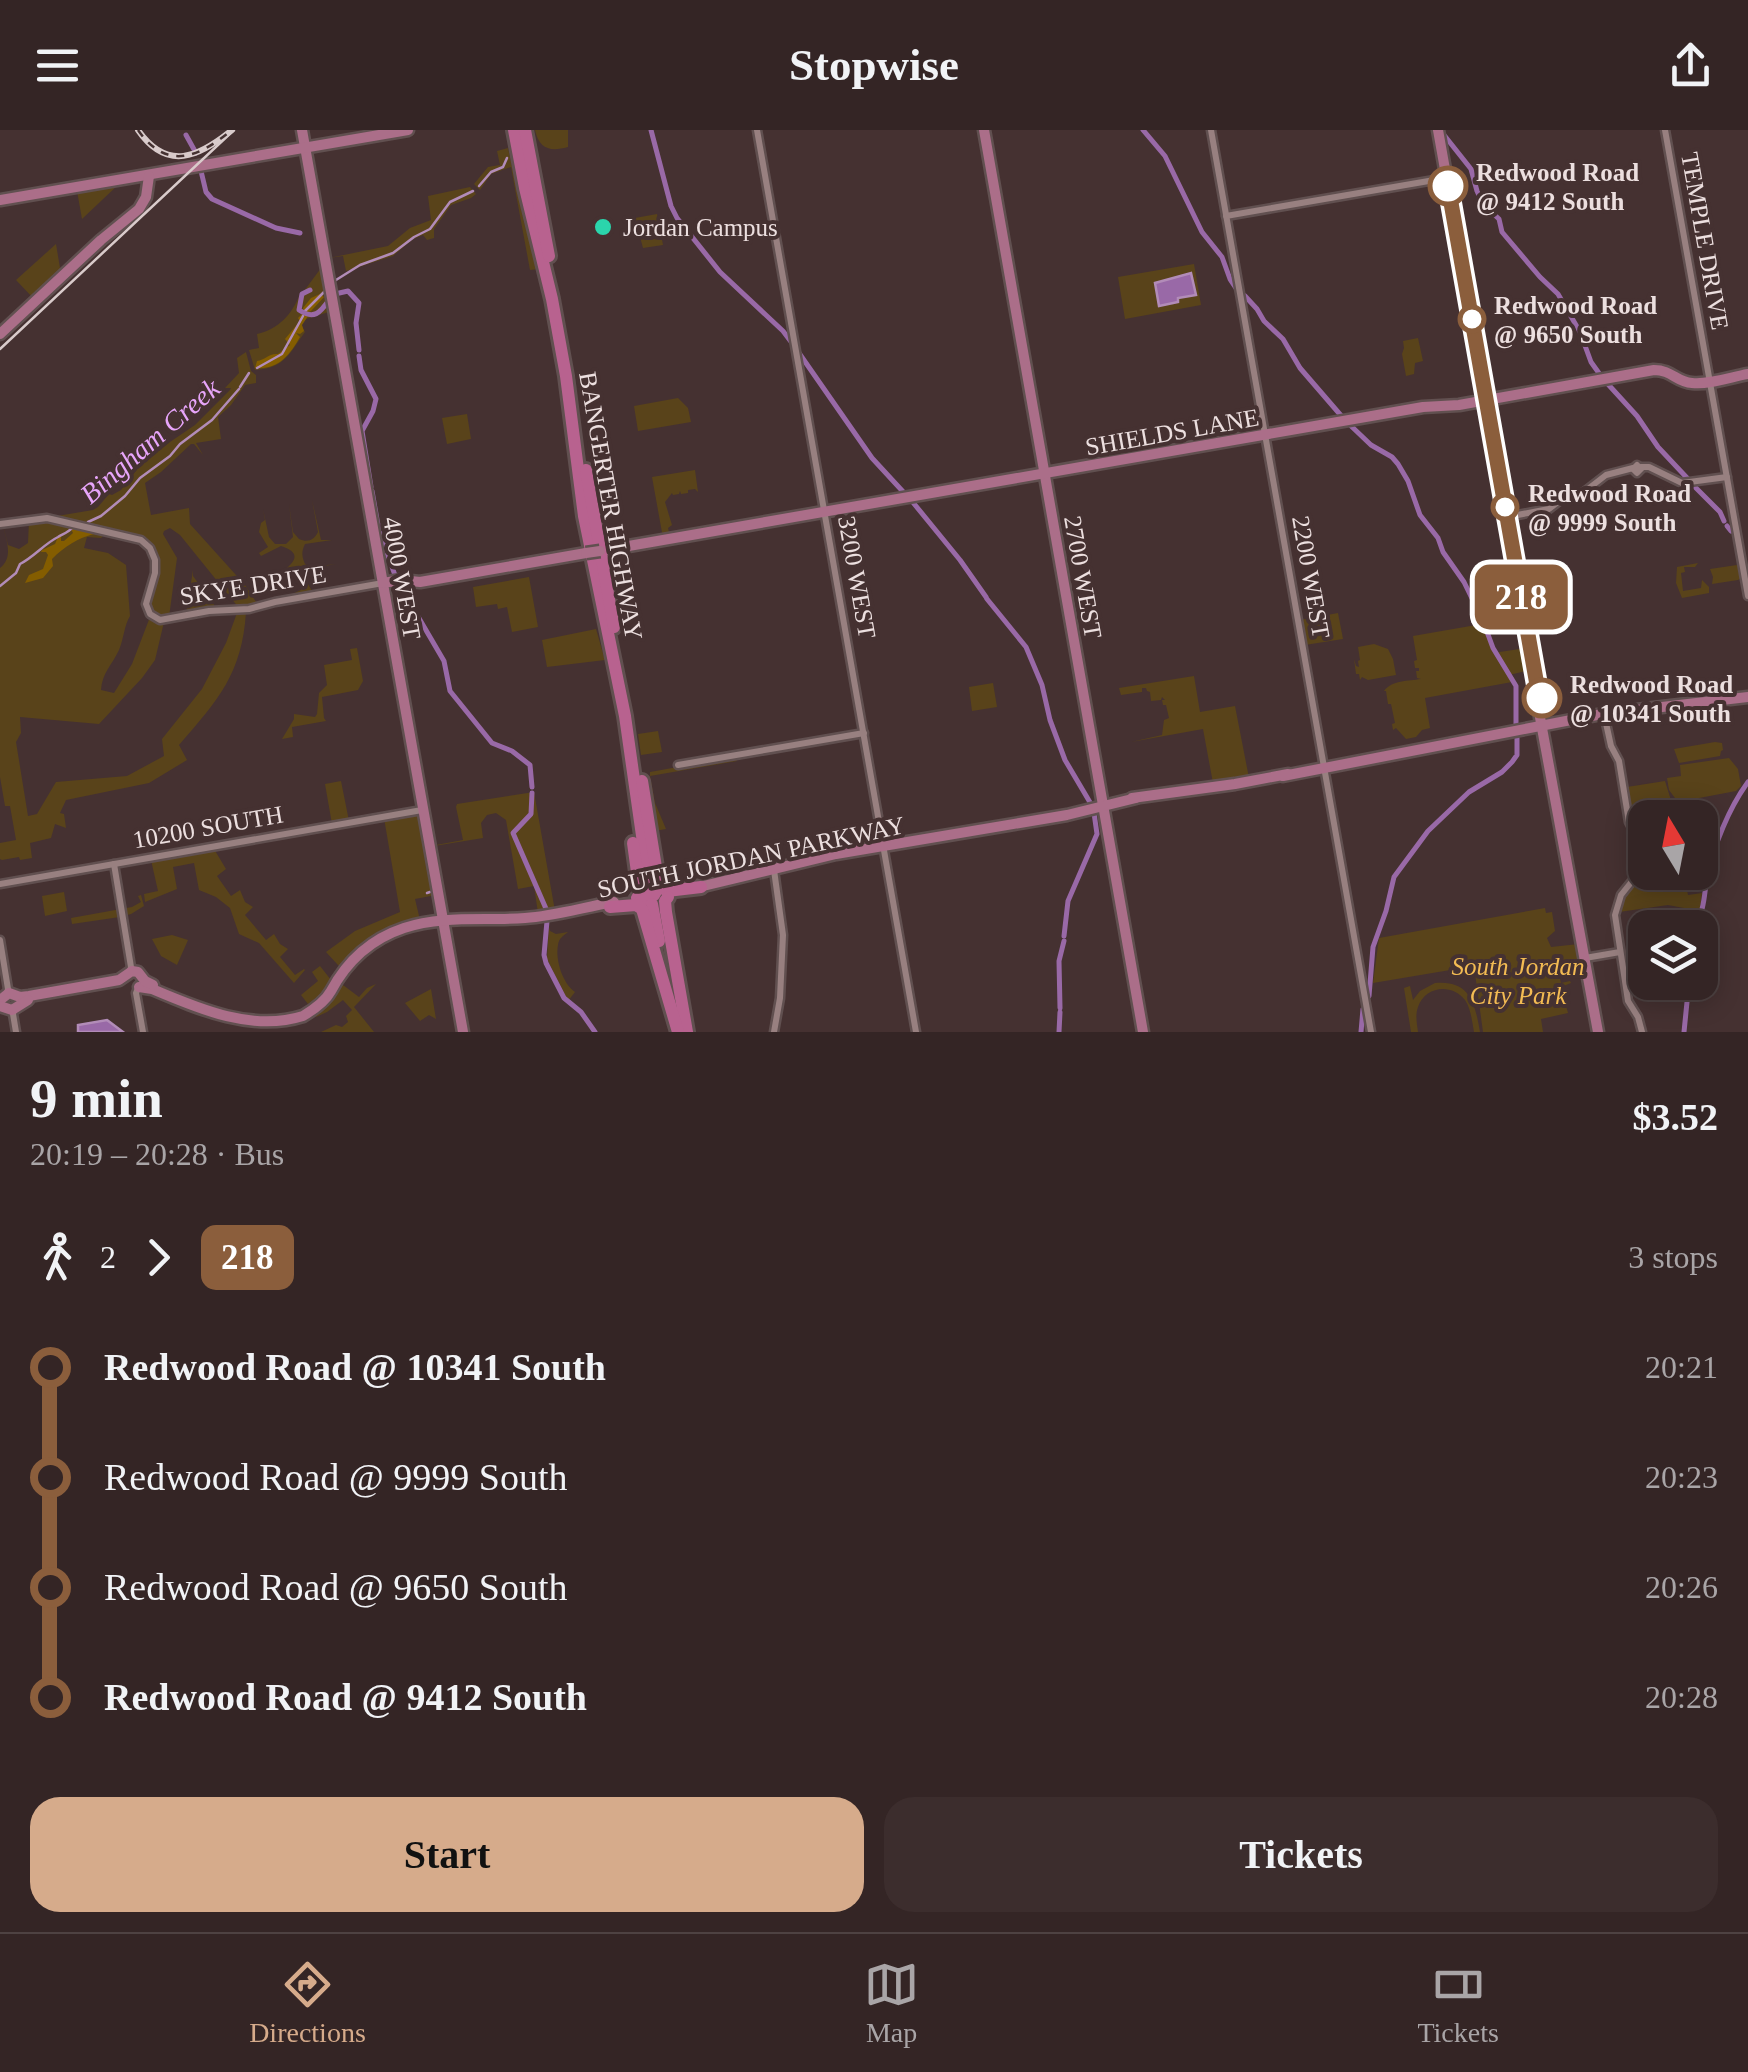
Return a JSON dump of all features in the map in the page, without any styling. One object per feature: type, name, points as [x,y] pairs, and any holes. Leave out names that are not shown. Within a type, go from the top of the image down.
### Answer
[{"type":"highway","name":"BANGERTER HIGHWAY","points":[[514,132],[530,231],[553,299],[562,344],[588,512],[627,714],[653,898],[683,1032]]},
{"type":"highway","points":[[562,344],[575,396],[598,618],[627,714]]},
{"type":"highway","points":[[630,735],[664,890],[701,887]]},
{"type":"highway","points":[[630,735],[638,881],[653,898]]},
{"type":"highway","points":[[646,924],[645,909],[658,889],[658,875]]},
{"type":"highway","points":[[610,907],[639,906],[683,1032]]},
{"type":"main road","name":"4000 WEST","points":[[302,130],[463,1032]]},
{"type":"main road","points":[[104,182],[408,130]]},
{"type":"main road","name":"2700 WEST","points":[[984,130],[1144,1032]]},
{"type":"main road","points":[[1438,130],[1598,1032]]},
{"type":"main road","points":[[0,200],[221,162]]},
{"type":"main road","points":[[149,176],[188,165]]},
{"type":"main road","points":[[0,334],[137,211],[146,197],[149,176]]},
{"type":"main road","name":"SHIELDS LANE","points":[[469,574],[1656,370],[1671,372],[1692,383],[1748,374]]},
{"type":"main road","name":"SKYE DRIVE","points":[[383,583],[469,574]]},
{"type":"main road","points":[[1325,767],[1748,694]]},
{"type":"main road","points":[[1325,767],[1407,752]]},
{"type":"main road","name":"SOUTH JORDAN PARKWAY","points":[[134,980],[238,1024],[259,1028],[280,1025],[304,1015],[324,1000],[354,958],[377,940],[408,926],[610,907],[884,846],[1325,767]]},
{"type":"main road","name":"SOUTH JORDAN PARKWAY","points":[[568,912],[774,871]]},
{"type":"main road","points":[[9,1002],[134,980]]},
{"type":"street","name":"3200 WEST","points":[[757,130],[916,1032]]},
{"type":"street","name":"2200 WEST","points":[[1211,130],[1371,1032]]},
{"type":"street","name":"TEMPLE DRIVE","points":[[1665,130],[1748,596]]},
{"type":"street","points":[[1226,216],[1447,178]]},
{"type":"street","points":[[1507,517],[1549,509],[1606,476],[1637,469],[1655,470],[1684,483],[1727,477]]},
{"type":"street","name":"SKYE DRIVE","points":[[0,524],[50,518],[140,540],[150,548],[156,565],[146,606],[152,616],[162,620],[252,609],[383,583]]},
{"type":"street","points":[[1605,716],[1612,749],[1619,761],[1629,821],[1639,840],[1642,859],[1637,876],[1616,905],[1614,915],[1628,1001],[1642,1032]]},
{"type":"street","points":[[678,765],[864,732]]},
{"type":"street","name":"10200 SOUTH","points":[[0,884],[424,810]]},
{"type":"street","points":[[114,864],[143,1032]]},
{"type":"street","points":[[774,871],[783,944],[774,1032]]},
{"type":"street","points":[[0,940],[16,1032]]},
{"type":"street","points":[[1584,958],[1620,952]]},
{"type":"green space","points":[[535,130],[568,130],[568,147],[546,148]]},
{"type":"green space","points":[[508,148],[539,269],[530,270],[511,167],[491,174],[480,190],[474,184],[488,167],[500,165],[497,151]]},
{"type":"green space","points":[[119,184],[82,219],[77,191]]},
{"type":"green space","points":[[470,187],[476,194],[451,205],[434,229],[434,238],[427,240],[423,235],[393,256],[346,271],[343,256],[329,258],[388,246],[410,228],[431,220],[428,196]]},
{"type":"green space","points":[[657,214],[663,245],[643,248],[635,218]]},
{"type":"green space","points":[[56,244],[61,274],[34,299],[16,280]]},
{"type":"green space","points":[[324,264],[332,311],[306,319],[301,325],[305,332],[285,358],[255,370],[249,350],[259,348],[257,334],[284,320]]},
{"type":"green space","points":[[1194,264],[1201,305],[1125,319],[1118,277]]},
{"type":"green space","points":[[1418,338],[1423,361],[1415,363],[1414,374],[1406,376],[1403,341]]},
{"type":"green space","points":[[246,352],[256,383],[245,385],[218,417],[221,439],[196,443],[203,455],[191,444],[145,483],[151,515],[189,508],[190,524],[258,605],[239,608],[180,535],[170,528],[163,534],[177,558],[169,617],[163,618],[153,613],[148,604],[158,567],[152,547],[134,535],[51,517],[93,510],[109,494],[121,490],[139,467],[195,425],[230,390],[225,388],[239,373],[237,358]]},
{"type":"green space","points":[[678,398],[688,408],[691,422],[638,431],[634,406]]},
{"type":"green space","points":[[467,414],[471,439],[447,444],[442,418]]},
{"type":"green space","points":[[695,470],[698,492],[695,489],[672,493],[665,502],[672,525],[668,528],[670,536],[663,538],[652,477]]},
{"type":"green space","points":[[312,500],[321,540],[332,540],[305,544],[305,564],[336,564],[312,568],[307,582],[313,593],[288,598],[301,590],[303,580],[294,571],[276,575],[294,561],[289,549],[281,546],[261,556],[259,553],[268,547],[259,532],[265,520],[263,509],[269,537],[275,544],[286,544],[293,537],[289,504],[293,532],[308,541],[318,532]]},
{"type":"green space","points":[[41,519],[106,533],[101,538],[87,537],[84,548],[108,553],[126,565],[130,616],[101,690],[114,693],[132,664],[150,617],[164,622],[155,660],[99,724],[20,717],[21,733],[16,742],[28,816],[37,814],[56,782],[127,776],[164,756],[162,739],[202,689],[237,613],[246,612],[244,634],[226,685],[179,745],[187,760],[149,783],[66,800],[60,813],[64,814],[66,828],[55,824],[51,838],[30,843],[32,858],[2,860],[0,843],[16,840],[0,777],[0,568],[8,554],[3,525],[8,545],[19,549],[28,543],[29,521]]},
{"type":"green space","points":[[1698,563],[1695,567],[1684,567],[1683,591],[1701,588],[1702,580],[1709,593],[1682,598],[1676,583],[1677,567]]},
{"type":"green space","points":[[1737,565],[1741,578],[1712,584],[1710,569]]},
{"type":"green space","points":[[193,570],[193,576],[217,609],[186,614]]},
{"type":"green space","points":[[529,577],[538,627],[512,632],[507,607],[476,607],[473,587]]},
{"type":"green space","points":[[1338,613],[1343,639],[1305,645],[1300,620]]},
{"type":"green space","points":[[1482,624],[1493,653],[1526,648],[1530,670],[1509,675],[1512,682],[1425,698],[1430,728],[1406,739],[1396,728],[1393,730],[1391,704],[1384,691],[1396,683],[1421,679],[1417,678],[1419,668],[1415,668],[1413,636]]},
{"type":"green space","points":[[596,629],[605,660],[547,667],[542,640]]},
{"type":"green space","points":[[1374,644],[1388,649],[1396,675],[1360,680],[1354,659],[1359,667],[1358,647]]},
{"type":"green space","points":[[357,648],[363,681],[358,690],[322,697],[326,721],[292,727],[293,737],[282,739],[294,714],[317,714],[319,693],[327,685],[324,665],[352,660],[350,649]]},
{"type":"green space","points":[[1194,676],[1200,712],[1235,706],[1249,778],[1213,783],[1203,729],[1131,742],[1162,735],[1164,720],[1169,718],[1163,705],[1165,700],[1162,697],[1151,701],[1146,688],[1121,695],[1119,688]]},
{"type":"green space","points":[[993,683],[997,707],[972,711],[969,687]]},
{"type":"green space","points":[[658,731],[662,752],[641,755],[638,734]]},
{"type":"green space","points":[[1722,743],[1720,756],[1679,763],[1674,749]]},
{"type":"green space","points":[[734,757],[737,761],[650,776],[650,772]]},
{"type":"green space","points":[[1729,758],[1738,769],[1741,786],[1736,791],[1676,800],[1667,778],[1681,776],[1680,765]]},
{"type":"green space","points":[[650,776],[655,803],[666,829],[655,831],[645,777]]},
{"type":"green space","points":[[341,781],[349,821],[332,824],[325,784]]},
{"type":"green space","points":[[1665,781],[1671,800],[1629,800],[1627,787]]},
{"type":"green space","points":[[534,792],[555,911],[538,913],[534,886],[518,889],[506,820],[496,813],[487,815],[481,823],[483,838],[434,846],[432,839],[435,838],[436,845],[463,840],[457,804]]},
{"type":"green space","points":[[419,812],[436,895],[415,899],[420,920],[361,947],[338,965],[326,952],[355,931],[400,912],[384,818]]},
{"type":"green space","points":[[214,849],[226,869],[217,876],[231,896],[240,890],[245,902],[253,907],[245,915],[266,940],[274,934],[288,949],[280,957],[295,975],[305,970],[294,983],[259,943],[239,934],[230,908],[199,890],[194,863],[173,867],[177,889],[145,902],[144,894],[158,891],[151,860]]},
{"type":"green space","points":[[1630,890],[1702,893],[1700,910],[1668,905],[1619,912]]},
{"type":"green space","points":[[64,892],[67,911],[45,916],[42,896]]},
{"type":"green space","points":[[141,895],[144,906],[131,914],[72,924],[71,918],[132,907],[141,902]]},
{"type":"green space","name":"South Jordan City Park","points":[[1545,908],[1546,913],[1552,912],[1555,931],[1547,938],[1551,947],[1579,944],[1584,969],[1559,974],[1561,983],[1571,983],[1561,987],[1568,1013],[1541,1019],[1543,1032],[1483,1032],[1474,966],[1373,983],[1379,938]]},
{"type":"green space","points":[[549,926],[556,934],[568,932],[559,941],[557,951],[564,978],[575,992],[568,1001],[547,959]]},
{"type":"green space","points":[[172,935],[188,940],[177,965],[161,956],[152,939]]},
{"type":"green space","points":[[320,966],[331,980],[308,1004],[301,995],[318,981],[312,972]]},
{"type":"green space","points":[[339,982],[359,997],[376,984],[354,1007],[374,1032],[321,1032],[348,1022],[346,1016],[352,1010],[343,1000],[316,1017],[314,1013]]},
{"type":"green space","points":[[1435,983],[1456,985],[1469,996],[1480,1032],[1474,1032],[1465,1000],[1453,991],[1439,989],[1421,1000],[1418,1032],[1411,1032],[1404,988],[1410,986],[1413,1000]]},
{"type":"green space","points":[[431,989],[436,1019],[429,1015],[420,1021],[405,1003]]},
{"type":"shaded area","points":[[1191,273],[1196,295],[1159,306],[1155,283]]},
{"type":"shaded area","points":[[320,294],[324,297],[305,313],[308,316],[302,325],[304,331],[296,333],[300,337],[287,356],[270,367],[255,368],[257,361],[290,345],[285,339],[300,321],[303,308]]},
{"type":"shaded area","points":[[77,526],[94,534],[57,554],[43,578],[25,583],[29,575],[43,569],[48,555],[42,550],[55,544],[58,537],[64,541]]},
{"type":"shaded area","points":[[107,1020],[123,1032],[78,1032],[78,1025]]},
{"type":"waterway","points":[[651,130],[677,218],[720,272],[792,343]]},
{"type":"waterway","points":[[1143,130],[1165,156],[1202,232],[1222,257],[1236,288]]},
{"type":"waterway","points":[[186,135],[196,153]]},
{"type":"waterway","points":[[1444,135],[1471,169],[1483,204],[1499,219],[1502,232],[1558,294],[1601,376]]},
{"type":"waterway","name":"Bingham Creek","points":[[479,186],[491,172],[503,167],[507,158]]},
{"type":"waterway","points":[[201,171],[206,192],[212,199],[276,228],[300,233]]},
{"type":"waterway","name":"Bingham Creek","points":[[336,280],[360,265],[393,253],[430,229],[450,202],[473,191]]},
{"type":"waterway","name":"Bingham Creek","points":[[310,290],[302,294],[299,310],[304,313],[316,314],[329,300]]},
{"type":"waterway","points":[[335,294],[348,291],[359,303],[359,350]]},
{"type":"waterway","name":"Bingham Creek","points":[[305,311],[324,292]]},
{"type":"waterway","points":[[1245,296],[1344,419]]},
{"type":"waterway","name":"Bingham Creek","points":[[257,368],[282,354],[303,316]]},
{"type":"waterway","points":[[799,353],[872,458],[907,496]]},
{"type":"waterway","points":[[359,356],[361,370],[376,399],[362,431],[371,487]]},
{"type":"waterway","name":"Bingham Creek","points":[[240,387],[249,373]]},
{"type":"waterway","points":[[1606,382],[1689,480]]},
{"type":"waterway","name":"Bingham Creek","points":[[88,522],[101,516],[140,478],[212,420],[239,389]]},
{"type":"waterway","points":[[1349,424],[1398,464],[1420,515],[1464,582],[1493,648],[1516,686],[1516,727]]},
{"type":"waterway","points":[[1694,486],[1724,521]]},
{"type":"waterway","points":[[372,491],[379,531],[396,578]]},
{"type":"waterway","points":[[911,500],[986,597]]},
{"type":"waterway","points":[[1727,526],[1731,531]]},
{"type":"waterway","name":"Bingham Creek","points":[[0,586],[16,573],[20,564],[73,527]]},
{"type":"waterway","points":[[399,584],[444,661],[450,691],[492,743],[512,751],[530,765],[532,787]]},
{"type":"waterway","points":[[987,599],[1026,647],[1065,760],[1091,804]]},
{"type":"waterway","points":[[1369,996],[1373,947],[1394,877],[1428,831],[1469,792],[1512,762],[1517,755],[1517,738]]},
{"type":"waterway","points":[[1702,909],[1718,840],[1748,782]]},
{"type":"waterway","points":[[532,793],[531,814],[513,833],[547,911]]},
{"type":"waterway","points":[[1064,936],[1068,901],[1097,834],[1094,813]]},
{"type":"waterway","points":[[547,921],[546,963],[564,998],[581,1012],[595,1032]]},
{"type":"waterway","points":[[1060,1008],[1059,961],[1064,941]]},
{"type":"waterway","points":[[1684,1032],[1687,1000]]},
{"type":"waterway","points":[[1361,1032],[1363,1009]]},
{"type":"waterway","points":[[1059,1032],[1060,1012]]},
{"type":"tram line","points":[[0,349],[234,130]]},
{"type":"railway","points":[[138,130],[160,152],[172,156],[195,153],[232,130]]},
{"type":"bus line","name":"218","points":[[1448,186],[1542,698]]},
{"type":"place","name":"Redwood Road @ 9412 South","points":[[1448,186]]},
{"type":"place","name":"Jordan Campus","points":[[603,227]]},
{"type":"place","name":"Redwood Road @ 9650 South","points":[[1472,319]]},
{"type":"place","name":"Redwood Road @ 9999 South","points":[[1505,507]]},
{"type":"place","name":"Redwood Road @ 10341 South","points":[[1542,698]]}]
